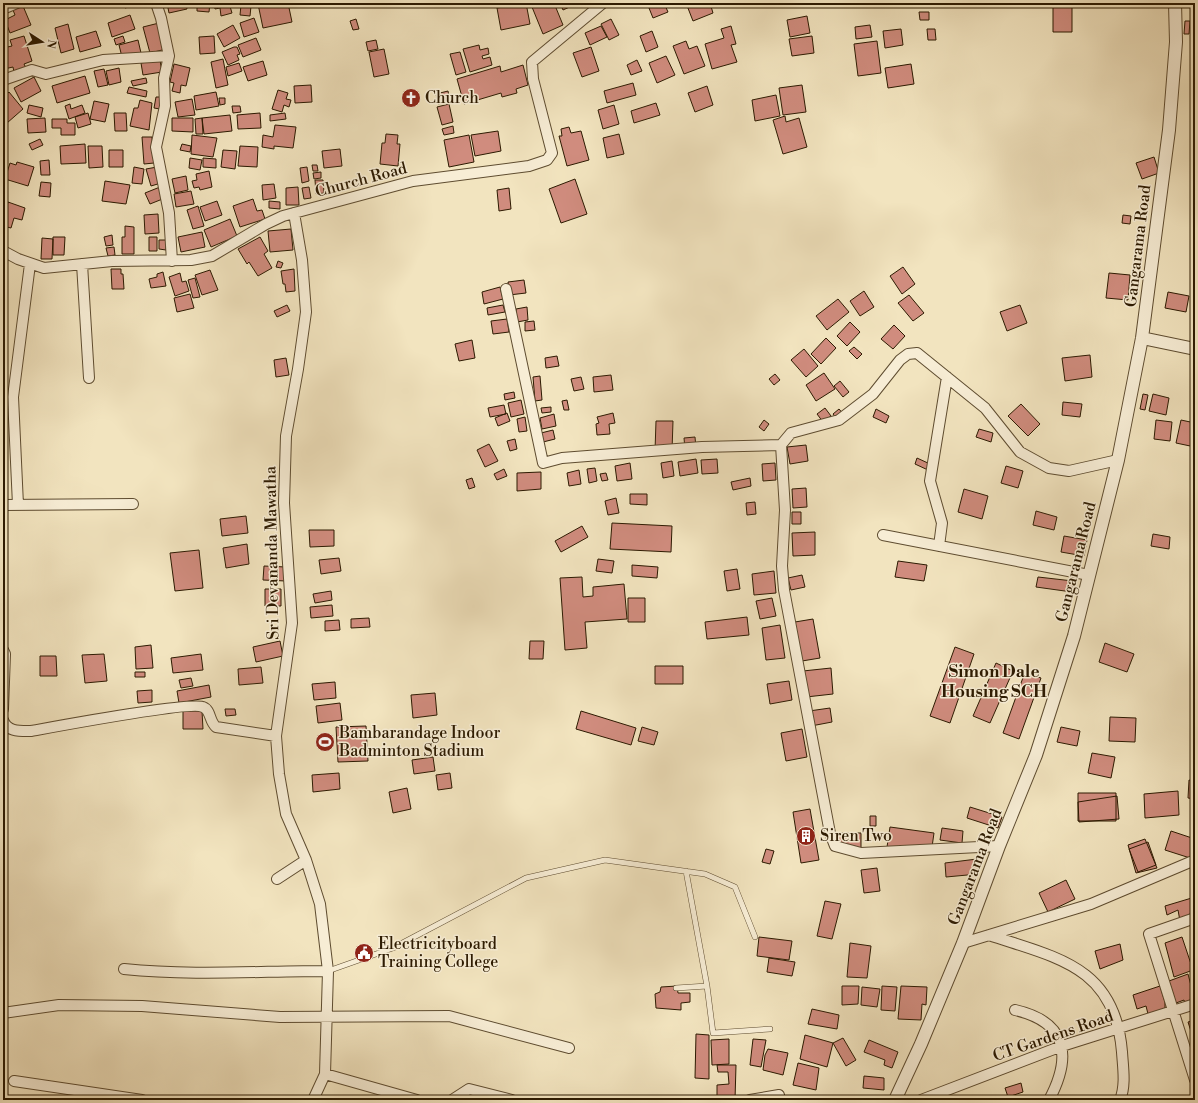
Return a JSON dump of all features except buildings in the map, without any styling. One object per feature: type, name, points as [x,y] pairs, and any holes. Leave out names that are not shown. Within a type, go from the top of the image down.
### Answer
[{"type":"street","points":[[3,9],[17,3]]},
{"type":"street","points":[[156,3],[163,24],[168,56],[164,78],[165,106],[156,147],[169,213],[172,261]]},
{"type":"street","name":"Church Road","points":[[3,251],[30,264],[44,268],[112,261],[191,260],[212,256],[266,224],[294,213],[413,181],[529,166],[546,160],[552,153],[534,79],[532,62],[602,3]]},
{"type":"street","name":"Gangarama Road","points":[[895,1100],[921,1044],[963,943],[998,846],[1036,755],[1074,636],[1118,460],[1142,338],[1169,130],[1176,42],[1175,3]]},
{"type":"street","points":[[3,80],[32,70],[46,74],[104,60],[168,56]]},
{"type":"street","name":"Sri Devananda Mawatha","points":[[294,213],[302,260],[306,312],[286,436],[284,503],[292,623],[276,736],[278,774],[286,814],[306,860],[320,904],[328,971],[325,1074],[313,1100]]},
{"type":"street","points":[[18,505],[13,397],[30,264]]},
{"type":"street","points":[[82,264],[89,378]]},
{"type":"street","points":[[506,289],[543,463],[562,458],[702,447],[781,445]]},
{"type":"street","points":[[1142,338],[1195,349]]},
{"type":"street","points":[[998,846],[861,853],[835,846],[830,833],[784,590],[782,566],[785,510],[781,445],[791,433],[839,420],[873,394],[900,360],[908,354],[917,353],[985,408],[1020,452],[1049,468],[1069,471],[1118,460]]},
{"type":"street","points":[[939,546],[942,523],[930,481],[947,377]]},
{"type":"street","points":[[3,505],[133,504]]},
{"type":"street","points":[[883,535],[1089,575]]},
{"type":"street","points":[[3,650],[5,654],[3,710]]},
{"type":"street","points":[[3,720],[5,725],[16,731],[31,731],[166,709],[199,706],[208,711],[216,727],[276,736]]},
{"type":"street","points":[[277,879],[306,860]]},
{"type":"street","points":[[963,943],[1091,904],[1195,860]]},
{"type":"street","points":[[1195,918],[1149,934],[1172,1012],[1195,1080]]},
{"type":"street","points":[[989,935],[1070,963],[1091,978],[1104,995],[1120,1028],[1124,1078],[1123,1093],[1120,1100]]},
{"type":"street","points":[[124,969],[152,972],[230,973],[328,971]]},
{"type":"street","name":"CT Gardens Road","points":[[921,1100],[1062,1046],[1195,1004]]},
{"type":"street","points":[[3,1013],[59,1006],[142,1006],[280,1017],[326,1018],[449,1016],[569,1048]]},
{"type":"street","points":[[1015,1010],[1027,1013],[1051,1028],[1058,1035],[1062,1046],[1063,1056],[1061,1073],[1049,1100]]},
{"type":"street","points":[[325,1074],[418,1100]]},
{"type":"street","points":[[14,1082],[142,1100]]},
{"type":"street","points":[[452,1100],[469,1089],[512,1100]]},
{"type":"street","points":[[750,1100],[779,1095]]},
{"type":"lane","points":[[328,971],[393,948],[526,878],[605,860],[705,874],[735,887],[755,937]]},
{"type":"lane","points":[[686,871],[707,986],[713,1033],[770,1029]]},
{"type":"lane","points":[[676,988],[707,986]]},
{"type":"place","name":"Church","points":[[411,98]]},
{"type":"place","name":"Bambarandage Indoor Badminton Stadium","points":[[325,742]]},
{"type":"place","name":"Siren Two","points":[[806,836]]},
{"type":"place","name":"Electricityboard Training College","points":[[364,953]]},
{"type":"district","name":"Simon Dale Housing SCH","points":[[994,682]]}]
